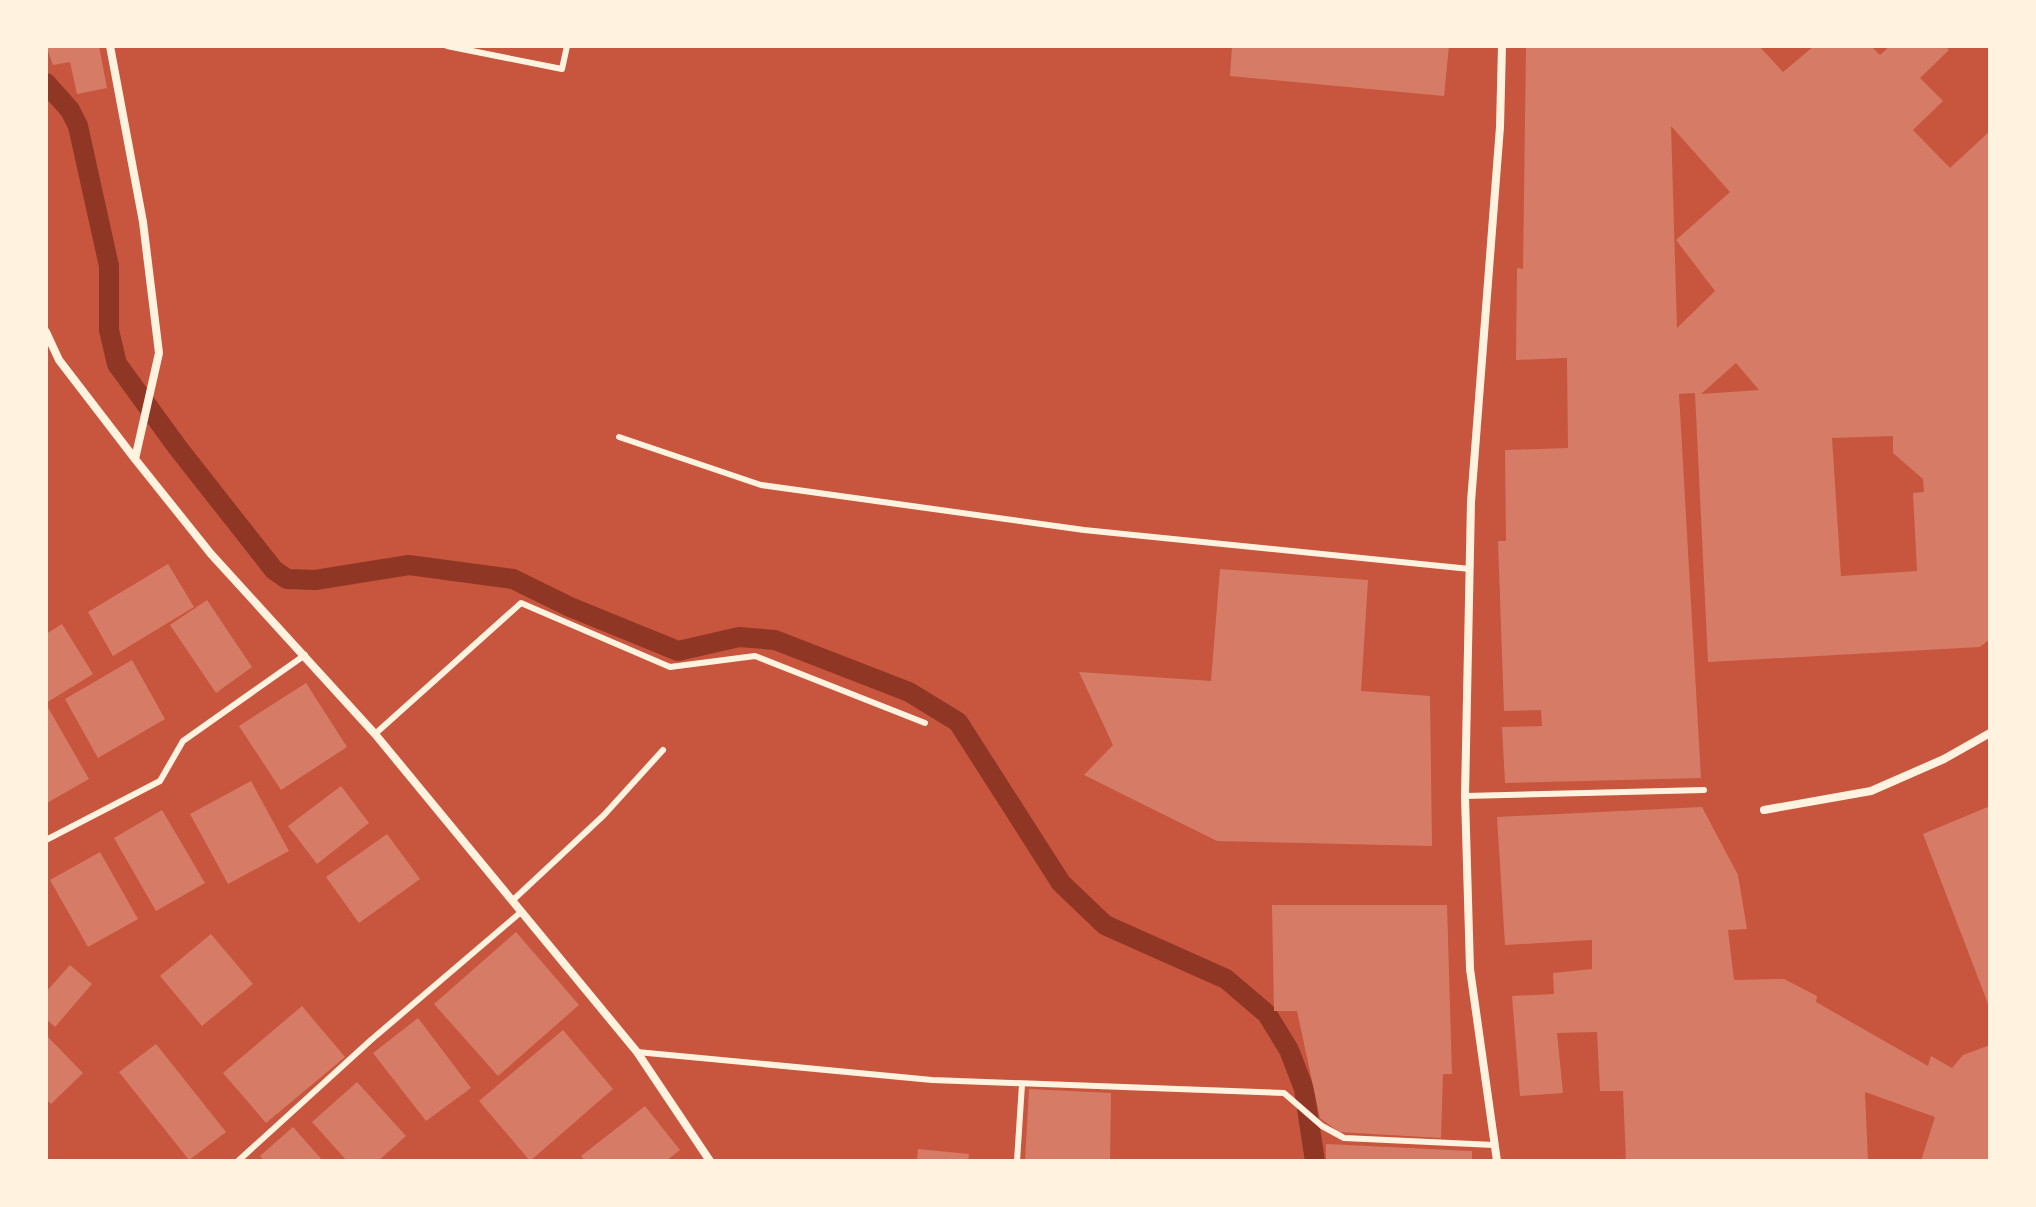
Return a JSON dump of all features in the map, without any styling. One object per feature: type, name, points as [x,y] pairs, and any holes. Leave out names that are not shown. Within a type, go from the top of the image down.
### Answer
[{"type":"street","points":[[110,46],[143,222],[157,359],[135,459]]},
{"type":"street","points":[[1497,1161],[1470,969],[1465,796],[1471,502],[1500,127],[1502,46]]},
{"type":"street","points":[[46,332],[59,360],[211,554],[375,734],[637,1052],[710,1161]]},
{"type":"street","points":[[1764,810],[1871,791],[1944,759],[1990,733]]},
{"type":"lane","points":[[447,46],[562,69],[567,46]]},
{"type":"lane","points":[[619,437],[761,485],[1084,530],[1470,569]]},
{"type":"lane","points":[[375,734],[521,603],[670,667],[755,656],[925,723]]},
{"type":"lane","points":[[46,840],[160,781],[183,741],[305,655]]},
{"type":"lane","points":[[512,901],[604,815],[663,750]]},
{"type":"lane","points":[[1465,796],[1704,790]]},
{"type":"lane","points":[[238,1161],[371,1040],[521,912]]},
{"type":"lane","points":[[637,1052],[932,1080],[1284,1093],[1322,1126],[1344,1138],[1494,1145]]},
{"type":"lane","points":[[1017,1161],[1022,1084]]},
{"type":"building","points":[[46,46],[99,46],[107,88],[77,94],[70,62],[53,65]]},
{"type":"building","points":[[1232,46],[1449,46],[1444,96],[1230,76]]},
{"type":"building","points":[[1526,46],[1759,46],[1783,72],[1814,46],[1871,46],[1880,55],[1890,46],[1945,46],[1949,50],[1920,78],[1943,101],[1913,130],[1950,168],[1990,131],[1990,639],[1980,647],[1708,662],[1695,393],[1679,394],[1701,778],[1505,783],[1502,727],[1542,726],[1541,710],[1504,711],[1498,541],[1506,541],[1505,450],[1568,448],[1567,358],[1516,360],[1517,268],[1523,269]],"holes":[[[1671,126],[1730,192],[1676,240],[1715,291],[1677,328]],[[1736,363],[1759,390],[1701,394]],[[1893,436],[1893,453],[1923,479],[1924,492],[1913,493],[1917,571],[1841,576],[1832,438]]]},
{"type":"building","points":[[168,564],[194,607],[113,656],[88,612]]},
{"type":"building","points":[[1220,569],[1368,580],[1361,691],[1430,696],[1432,846],[1217,841],[1084,775],[1113,745],[1079,672],[1211,681]]},
{"type":"building","points":[[207,600],[252,667],[216,693],[170,625]]},
{"type":"building","points":[[62,624],[93,674],[46,703],[46,634]]},
{"type":"building","points":[[132,660],[165,719],[98,758],[65,699]]},
{"type":"building","points":[[306,683],[347,747],[281,790],[239,726]]},
{"type":"building","points":[[46,704],[89,779],[47,803],[46,801]]},
{"type":"building","points":[[251,781],[289,851],[228,884],[190,814]]},
{"type":"building","points":[[341,786],[369,823],[317,864],[288,826]]},
{"type":"building","points":[[1990,806],[1990,1009],[1923,834]]},
{"type":"building","points":[[1702,807],[1738,875],[1747,929],[1728,930],[1734,980],[1784,979],[1817,996],[1816,1002],[1928,1066],[1931,1056],[1952,1068],[1963,1055],[1990,1045],[1990,1161],[1921,1161],[1935,1117],[1865,1092],[1868,1161],[1626,1161],[1623,1091],[1600,1091],[1597,1032],[1557,1033],[1563,1093],[1520,1096],[1512,996],[1554,994],[1553,973],[1592,969],[1592,940],[1505,945],[1497,817]]},
{"type":"building","points":[[162,810],[205,883],[156,911],[114,838]]},
{"type":"building","points":[[387,834],[420,879],[359,923],[326,877]]},
{"type":"building","points":[[100,852],[138,919],[88,947],[50,880]]},
{"type":"building","points":[[1272,905],[1447,905],[1452,1074],[1443,1074],[1441,1138],[1339,1132],[1320,1118],[1297,1011],[1274,1011]]},
{"type":"building","points":[[516,932],[579,1005],[498,1076],[434,1004]]},
{"type":"building","points":[[211,934],[253,984],[202,1026],[160,976]]},
{"type":"building","points":[[70,965],[92,984],[55,1027],[46,1019],[46,992]]},
{"type":"building","points":[[302,1006],[345,1057],[266,1123],[223,1073]]},
{"type":"building","points":[[418,1018],[471,1088],[426,1121],[373,1053]]},
{"type":"building","points":[[563,1030],[613,1089],[530,1161],[479,1101]]},
{"type":"building","points":[[46,1035],[83,1073],[51,1104],[46,1099]]},
{"type":"building","points":[[156,1044],[226,1132],[189,1160],[119,1072]]},
{"type":"building","points":[[357,1082],[406,1136],[378,1161],[347,1161],[312,1122]]},
{"type":"building","points":[[1029,1089],[1111,1093],[1110,1161],[1025,1161]]},
{"type":"building","points":[[645,1106],[680,1150],[666,1161],[585,1161],[581,1156]]},
{"type":"building","points":[[293,1127],[323,1161],[264,1161],[260,1156]]},
{"type":"building","points":[[1326,1144],[1472,1151],[1472,1161],[1326,1161]]},
{"type":"building","points":[[918,1149],[969,1154],[968,1161],[917,1161]]},
{"type":"waterway","points":[[46,83],[70,110],[78,126],[109,266],[109,330],[117,364],[178,448],[274,570],[287,579],[315,580],[409,565],[513,579],[570,607],[678,651],[739,637],[775,640],[909,692],[958,722],[1061,883],[1105,925],[1226,979],[1267,1014],[1289,1050],[1304,1089],[1315,1161]]}]
